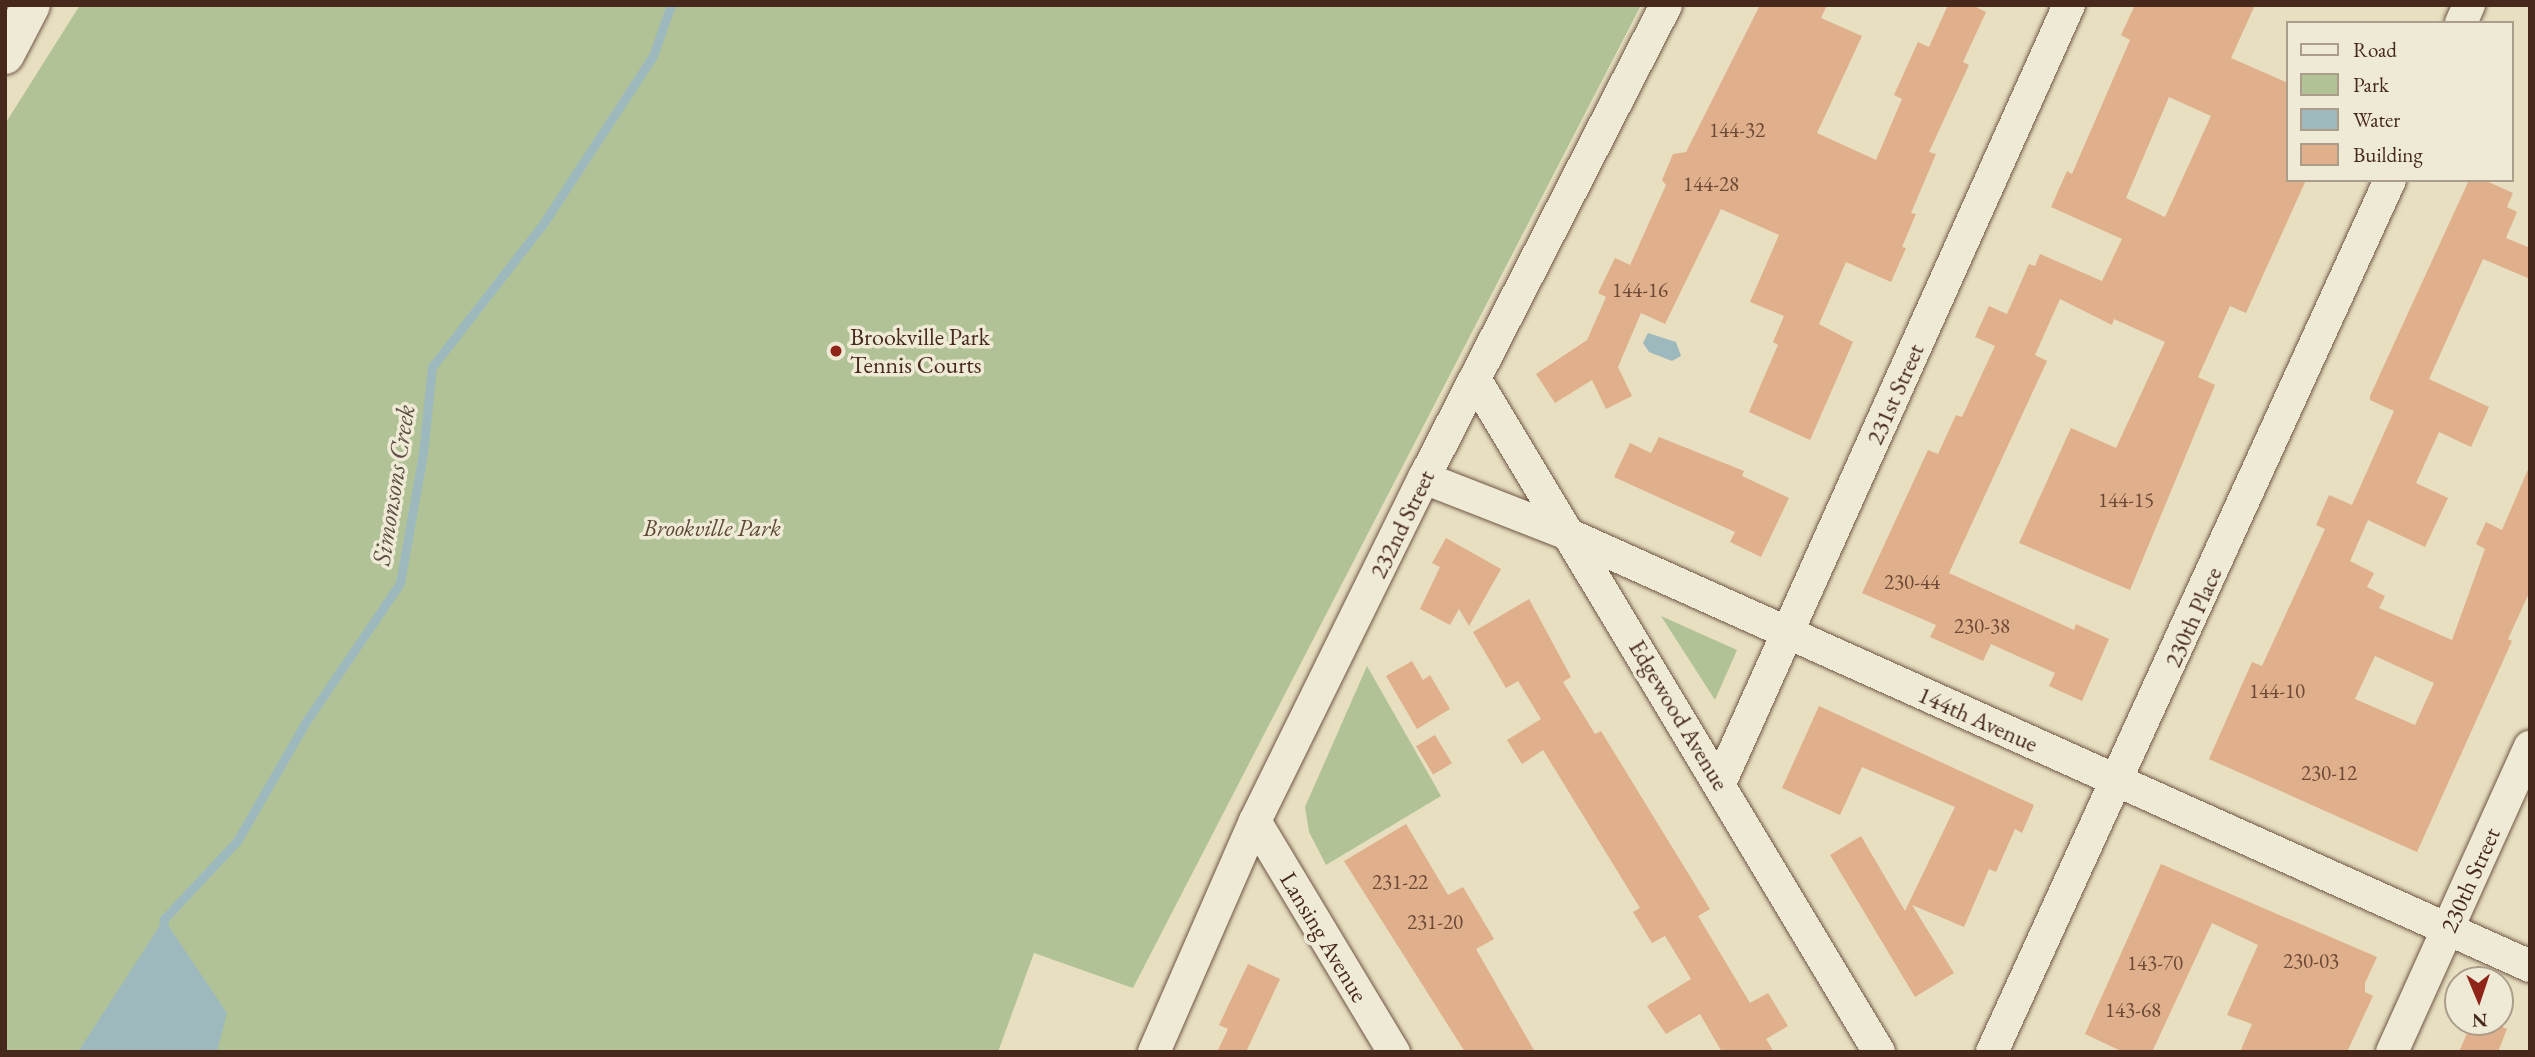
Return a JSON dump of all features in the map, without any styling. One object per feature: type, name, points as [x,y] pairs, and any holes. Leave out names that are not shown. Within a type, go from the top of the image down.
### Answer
[{"type":"street","points":[[5,55],[31,5]]},
{"type":"street","name":"232nd Street","points":[[1154,1052],[1255,821],[1424,478],[1667,5]]},
{"type":"street","name":"231st Street","points":[[1720,783],[2069,5]]},
{"type":"street","points":[[2462,21],[2469,5]]},
{"type":"street","name":"230th Place","points":[[1992,1052],[2118,782],[2389,182]]},
{"type":"street","name":"Edgewood Avenue","points":[[1475,379],[1880,1052]]},
{"type":"street","name":"144th Avenue","points":[[1424,478],[1570,535],[2530,965]]},
{"type":"street","name":"230th Street","points":[[2392,1052],[2530,747]]},
{"type":"street","name":"Lansing Avenue","points":[[1255,821],[1394,1052]]},
{"type":"green space","name":"Brookville Park","points":[[80,5],[1641,5],[1133,988],[1034,953],[998,1052],[5,1052],[5,124]]},
{"type":"green space","points":[[1661,616],[1737,650],[1715,700]]},
{"type":"green space","points":[[1367,666],[1441,796],[1326,865],[1309,832],[1305,807]]},
{"type":"water","points":[[1648,333],[1676,342],[1681,356],[1672,361],[1649,352],[1643,343]]},
{"type":"water","points":[[164,919],[227,1013],[217,1052],[78,1052]]},
{"type":"building","points":[[1760,5],[1827,5],[1821,18],[1862,36],[1817,133],[1876,160],[1902,99],[1894,95],[1918,42],[1929,47],[1948,5],[1972,5],[1986,12],[1963,62],[1969,65],[1929,152],[1936,154],[1911,213],[1916,214],[1902,247],[1906,248],[1891,282],[1846,262],[1819,324],[1853,342],[1810,440],[1749,412],[1778,345],[1773,342],[1784,316],[1750,302],[1779,235],[1721,209],[1665,324],[1641,313],[1618,367],[1632,396],[1606,409],[1592,380],[1555,403],[1536,374],[1587,340],[1606,297],[1598,293],[1615,258],[1630,265],[1666,185],[1662,180],[1673,154],[1686,152]]},
{"type":"building","points":[[2135,5],[2255,5],[2231,58],[2286,82],[2286,182],[2305,182],[2246,313],[2230,306],[2198,377],[2215,385],[2130,590],[2019,543],[2071,428],[2116,448],[2165,342],[2114,319],[2112,325],[2060,299],[2035,355],[2047,361],[1949,573],[2074,630],[2076,624],[2109,639],[2082,701],[2049,686],[2055,673],[1991,644],[1983,661],[1930,637],[1936,625],[1862,593],[1928,450],[1938,454],[1956,415],[1962,417],[1995,346],[1975,337],[1989,306],[2007,314],[2029,264],[2035,266],[2040,254],[2102,281],[2122,239],[2051,207],[2067,171],[2072,174],[2130,40],[2121,35]],"holes":[[[2169,97],[2211,116],[2165,217],[2126,198]]]},
{"type":"building","points":[[2468,182],[2488,182],[2513,193],[2507,207],[2517,212],[2506,238],[2530,248],[2530,279],[2483,259],[2429,379],[2489,407],[2471,447],[2439,432],[2416,483],[2448,498],[2425,547],[2368,520],[2350,561],[2374,573],[2367,587],[2385,596],[2379,608],[2452,640],[2485,549],[2476,544],[2486,522],[2502,530],[2530,465],[2530,591],[2508,639],[2512,641],[2417,852],[2209,759],[2252,662],[2262,666],[2325,529],[2316,525],[2329,495],[2352,505],[2394,411],[2370,400]],"holes":[[[2375,656],[2434,683],[2415,725],[2355,699]]]},
{"type":"building","points":[[1659,437],[1744,471],[1742,476],[1789,498],[1761,557],[1730,542],[1735,532],[1614,477],[1630,443],[1651,453]]},
{"type":"building","points":[[1446,538],[1501,569],[1469,626],[1459,609],[1450,625],[1420,609],[1440,567],[1432,563]]},
{"type":"building","points":[[1529,599],[1571,677],[1563,682],[1595,734],[1601,731],[1710,909],[1698,916],[1750,1003],[1768,993],[1788,1026],[1766,1039],[1774,1052],[1722,1052],[1700,1014],[1666,1034],[1647,1006],[1691,979],[1665,936],[1652,943],[1633,912],[1640,908],[1543,750],[1522,764],[1507,740],[1541,719],[1518,681],[1506,688],[1473,632]]},
{"type":"building","points":[[1412,661],[1423,680],[1430,675],[1450,709],[1417,729],[1386,676]]},
{"type":"building","points":[[1819,706],[2034,805],[2022,833],[2015,829],[1996,872],[1989,869],[1964,927],[1912,905],[1954,973],[1915,997],[1830,855],[1861,836],[1905,911],[1955,807],[1862,767],[1840,815],[1782,788]]},
{"type":"building","points":[[1435,735],[1452,763],[1433,775],[1416,746]]},
{"type":"building","points":[[1406,824],[1448,895],[1463,887],[1494,939],[1476,949],[1535,1052],[1465,1052],[1344,861]]},
{"type":"building","points":[[2161,864],[2377,957],[2365,983],[2365,992],[2373,996],[2347,1052],[2240,1052],[2252,1024],[2227,1015],[2258,945],[2212,923],[2152,1052],[2123,1052],[2085,1034]]},
{"type":"building","points":[[1248,964],[1280,979],[1246,1052],[1217,1052],[1228,1029],[1219,1025]]},
{"type":"building","points":[[2466,1036],[2504,1036],[2498,1052],[2459,1052]]},
{"type":"waterway","name":"Simonsons Creek","points":[[163,931],[164,919],[237,841],[305,723],[400,583],[423,454],[432,367],[543,224],[653,56],[671,5]]},
{"type":"place","name":"Brookville Park Tennis Courts","points":[[836,351]]}]
